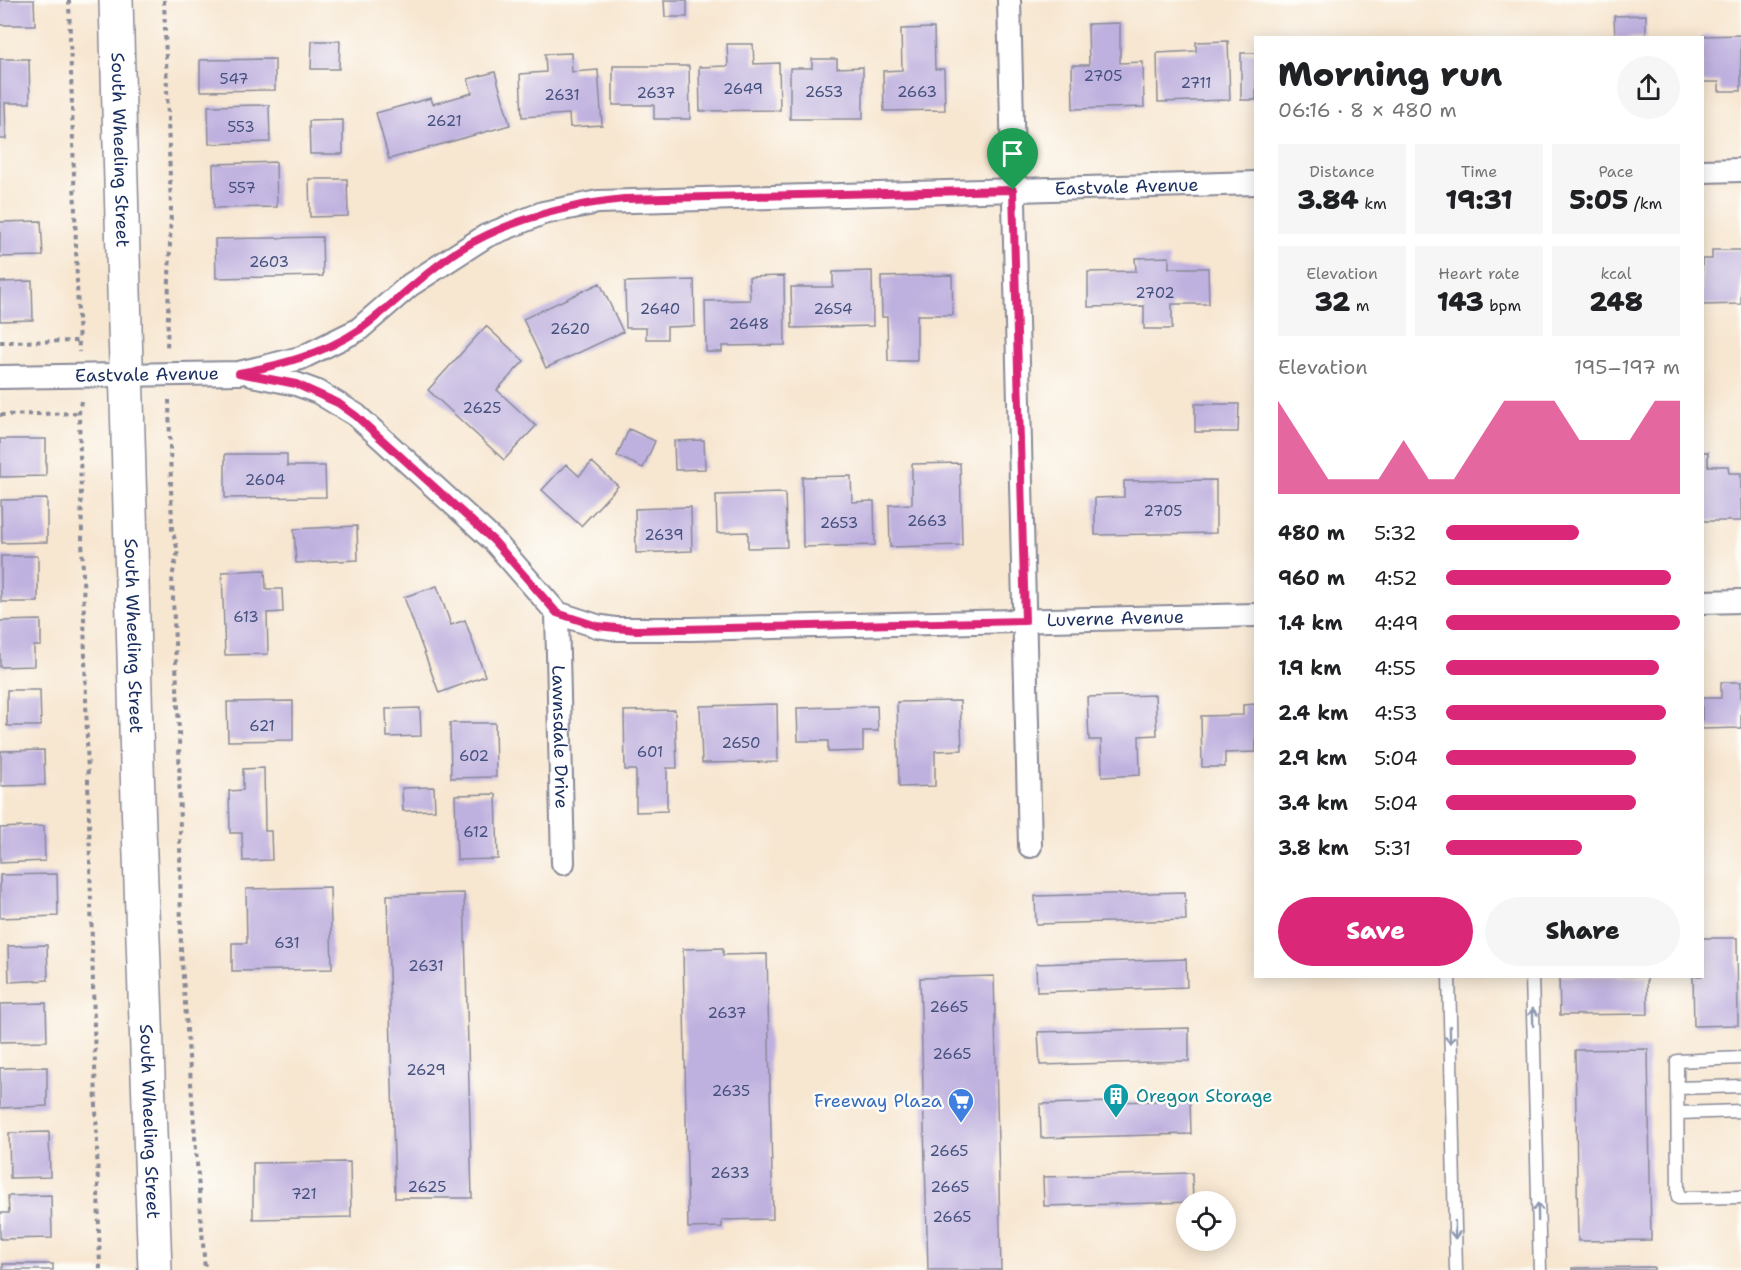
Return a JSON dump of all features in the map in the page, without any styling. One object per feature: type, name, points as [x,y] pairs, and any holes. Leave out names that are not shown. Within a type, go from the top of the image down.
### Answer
[{"type":"main road","name":"South Wheeling Street","points":[[116,0],[155,1270]]},
{"type":"street","points":[[1009,0],[1030,846]]},
{"type":"street","points":[[1704,171],[1741,170]]},
{"type":"street","name":"Eastvale Avenue","points":[[0,377],[239,373],[302,358],[358,330],[410,285],[460,250],[514,223],[571,206],[624,199],[1254,183]]},
{"type":"street","points":[[239,373],[296,384],[318,392],[356,416],[494,541],[557,613]]},
{"type":"street","points":[[1704,602],[1741,601]]},
{"type":"street","name":"Luverne Avenue","points":[[557,613],[597,626],[636,630],[1254,615]]},
{"type":"street","name":"Lawnsdale Drive","points":[[557,613],[562,863]]},
{"type":"lane","points":[[1449,978],[1456,1270]]},
{"type":"lane","points":[[1532,978],[1540,1270]]},
{"type":"lane","points":[[1741,1058],[1677,1061],[1678,1198],[1741,1197]]},
{"type":"lane","points":[[1678,1088],[1741,1086]]},
{"type":"lane","points":[[1678,1113],[1741,1111]]},
{"type":"path","points":[[69,0],[80,375],[79,414],[100,1270]]},
{"type":"path","points":[[164,0],[171,208],[168,374],[172,529],[178,551],[172,577],[179,730],[181,950],[205,1270]]},
{"type":"path","points":[[0,342],[78,341]]},
{"type":"path","points":[[0,415],[79,414]]},
{"type":"building","points":[[0,0],[34,0],[35,25],[0,25]]},
{"type":"building","points":[[664,0],[687,0],[687,17],[665,17]]},
{"type":"building","points":[[1646,15],[1646,36],[1615,36],[1614,16]]},
{"type":"building","points":[[1120,23],[1120,63],[1143,62],[1144,107],[1073,109],[1072,65],[1089,65],[1088,24]]},
{"type":"building","points":[[934,28],[935,69],[944,69],[945,110],[884,111],[883,71],[902,70],[901,29]]},
{"type":"building","points":[[1741,35],[1741,91],[1719,91],[1719,82],[1704,82],[1704,36],[1702,36]]},
{"type":"building","points":[[312,41],[340,41],[339,69],[311,69]]},
{"type":"building","points":[[1228,41],[1230,100],[1158,102],[1157,53],[1196,51],[1196,42]]},
{"type":"building","points":[[727,44],[753,44],[754,64],[779,63],[780,110],[700,111],[699,67],[728,66]]},
{"type":"building","points":[[571,53],[572,72],[598,70],[602,125],[570,127],[569,114],[522,117],[520,74],[546,72],[545,54]]},
{"type":"building","points":[[1241,53],[1254,53],[1254,100],[1241,100]]},
{"type":"building","points":[[0,59],[29,59],[30,103],[5,103],[6,139],[0,139]]},
{"type":"building","points":[[275,59],[275,90],[200,91],[200,60]]},
{"type":"building","points":[[812,59],[837,59],[837,68],[863,67],[863,119],[790,119],[790,68],[812,68]]},
{"type":"building","points":[[613,66],[689,66],[690,119],[654,119],[654,105],[613,105]]},
{"type":"building","points":[[495,72],[510,125],[389,159],[376,113],[431,98],[433,104],[472,93],[468,79]]},
{"type":"building","points":[[269,105],[270,142],[209,144],[208,106]]},
{"type":"building","points":[[343,120],[343,154],[310,154],[309,121]]},
{"type":"building","points":[[276,162],[277,207],[214,208],[213,164]]},
{"type":"building","points":[[309,179],[347,179],[348,216],[310,217]]},
{"type":"building","points":[[41,221],[43,256],[0,257],[0,222]]},
{"type":"building","points":[[322,237],[323,276],[216,278],[215,239]]},
{"type":"building","points":[[1712,250],[1741,250],[1741,304],[1704,305],[1704,259],[1712,259]]},
{"type":"building","points":[[1169,257],[1169,268],[1208,268],[1209,304],[1172,304],[1172,329],[1144,329],[1144,306],[1088,307],[1088,272],[1136,271],[1135,258]]},
{"type":"building","points":[[872,271],[873,326],[792,328],[791,287],[833,287],[833,272]]},
{"type":"building","points":[[952,275],[953,315],[917,315],[917,361],[888,361],[887,317],[882,317],[881,277]]},
{"type":"building","points":[[784,276],[785,345],[722,346],[722,352],[706,352],[705,301],[750,300],[749,277]]},
{"type":"building","points":[[694,280],[695,326],[667,327],[667,339],[646,339],[646,328],[626,328],[625,282]]},
{"type":"building","points":[[32,281],[33,320],[0,321],[0,282]]},
{"type":"building","points":[[600,283],[623,332],[546,368],[523,319]]},
{"type":"building","points":[[486,326],[524,361],[497,390],[536,426],[504,460],[428,390]]},
{"type":"building","points":[[1195,404],[1239,404],[1238,432],[1195,432]]},
{"type":"building","points":[[629,429],[655,441],[643,468],[617,456]]},
{"type":"building","points":[[0,439],[46,439],[46,476],[0,477]]},
{"type":"building","points":[[704,440],[705,469],[675,470],[674,441]]},
{"type":"building","points":[[1704,452],[1708,452],[1708,466],[1728,466],[1729,473],[1741,473],[1741,521],[1704,521]]},
{"type":"building","points":[[225,454],[287,454],[287,466],[325,466],[326,497],[225,498]]},
{"type":"building","points":[[592,462],[618,486],[581,526],[542,490],[566,464],[579,476]]},
{"type":"building","points":[[960,463],[962,545],[890,547],[889,505],[912,504],[912,464]]},
{"type":"building","points":[[851,476],[852,502],[874,501],[875,545],[803,547],[802,477]]},
{"type":"building","points":[[1216,480],[1216,533],[1095,535],[1095,498],[1124,497],[1124,481]]},
{"type":"building","points":[[785,493],[787,547],[748,548],[748,532],[717,533],[716,495]]},
{"type":"building","points":[[47,499],[47,542],[2,543],[1,500]]},
{"type":"building","points":[[691,507],[692,551],[636,553],[635,509]]},
{"type":"building","points":[[357,526],[358,560],[296,563],[294,529]]},
{"type":"building","points":[[1,556],[38,556],[38,602],[1,602]]},
{"type":"building","points":[[265,570],[266,589],[282,589],[283,612],[267,613],[268,654],[225,655],[222,572]]},
{"type":"building","points":[[437,586],[451,625],[465,620],[485,676],[439,693],[404,597]]},
{"type":"building","points":[[41,620],[41,646],[34,646],[34,666],[0,667],[0,621]]},
{"type":"building","points":[[1721,682],[1741,682],[1741,728],[1704,729],[1704,698],[1721,698]]},
{"type":"building","points":[[7,690],[40,690],[41,726],[7,726]]},
{"type":"building","points":[[1155,695],[1157,735],[1139,736],[1140,775],[1102,777],[1101,740],[1089,740],[1087,697]]},
{"type":"building","points":[[293,701],[293,740],[228,741],[227,702]]},
{"type":"building","points":[[960,701],[962,750],[935,751],[935,786],[899,787],[897,702]]},
{"type":"building","points":[[777,704],[778,762],[702,763],[700,706]]},
{"type":"building","points":[[1254,704],[1254,752],[1225,753],[1225,767],[1202,767],[1201,716],[1243,715],[1243,705]]},
{"type":"building","points":[[877,706],[878,731],[863,731],[863,751],[828,752],[828,741],[798,741],[797,708]]},
{"type":"building","points":[[420,708],[421,736],[387,737],[386,709]]},
{"type":"building","points":[[675,710],[677,768],[667,768],[667,811],[636,812],[636,770],[625,770],[624,711]]},
{"type":"building","points":[[450,723],[495,723],[496,777],[451,778]]},
{"type":"building","points":[[44,750],[45,785],[1,786],[1,751]]},
{"type":"building","points":[[264,768],[265,831],[271,831],[272,860],[243,861],[242,833],[230,833],[229,791],[243,790],[243,769]]},
{"type":"building","points":[[434,787],[435,810],[403,811],[402,788]]},
{"type":"building","points":[[496,794],[498,859],[457,860],[455,795]]},
{"type":"building","points":[[44,826],[45,861],[0,863],[0,828]]},
{"type":"building","points":[[57,874],[58,916],[0,918],[0,875]]},
{"type":"building","points":[[330,887],[332,969],[232,971],[232,943],[247,943],[246,889]]},
{"type":"building","points":[[1185,892],[1186,920],[1036,924],[1035,896]]},
{"type":"building","points":[[464,893],[472,1198],[395,1198],[387,895]]},
{"type":"building","points":[[1704,938],[1737,938],[1738,1025],[1694,1026],[1693,978],[1704,978]]},
{"type":"building","points":[[47,945],[48,980],[9,982],[8,946]]},
{"type":"building","points":[[723,948],[723,955],[767,954],[773,1219],[722,1220],[722,1227],[688,1228],[683,949]]},
{"type":"building","points":[[1186,959],[1187,987],[1037,992],[1036,964]]},
{"type":"building","name":"Freeway Plaza","points":[[994,976],[1001,1270],[928,1270],[920,978]]},
{"type":"building","points":[[1559,978],[1647,978],[1648,1014],[1560,1015]]},
{"type":"building","points":[[46,1003],[47,1041],[0,1042],[0,1004]]},
{"type":"building","name":"Oregon Storage","points":[[1189,1028],[1189,1061],[1040,1065],[1038,1032]]},
{"type":"building","points":[[1648,1049],[1651,1240],[1578,1241],[1575,1050]]},
{"type":"building","points":[[47,1067],[47,1106],[0,1108],[0,1068]]},
{"type":"building","name":"Oregon Storage","points":[[1190,1100],[1191,1134],[1041,1138],[1040,1104]]},
{"type":"building","points":[[49,1132],[50,1177],[10,1178],[9,1133]]},
{"type":"building","points":[[350,1162],[351,1217],[253,1219],[253,1163]]},
{"type":"building","points":[[1192,1173],[1193,1191],[1176,1191],[1176,1202],[1044,1206],[1043,1177]]},
{"type":"building","points":[[51,1195],[52,1238],[0,1239],[0,1213],[9,1213],[8,1196]]},
{"type":"building","points":[[3,1264],[53,1264],[53,1270],[3,1270]]},
{"type":"building","points":[[1654,1267],[1654,1270],[1572,1270],[1572,1268]]},
{"type":"place","name":"Oregon Storage","points":[[1116,1119]]},
{"type":"place","name":"Freeway Plaza","points":[[961,1124]]},
{"type":"route","points":[[1013,190],[1025,621],[636,630],[597,626],[557,613],[494,541],[356,416],[338,403],[296,384],[239,373],[302,358],[330,345],[358,330],[410,285],[460,250],[514,223],[571,206],[624,199],[1013,190]]}]
